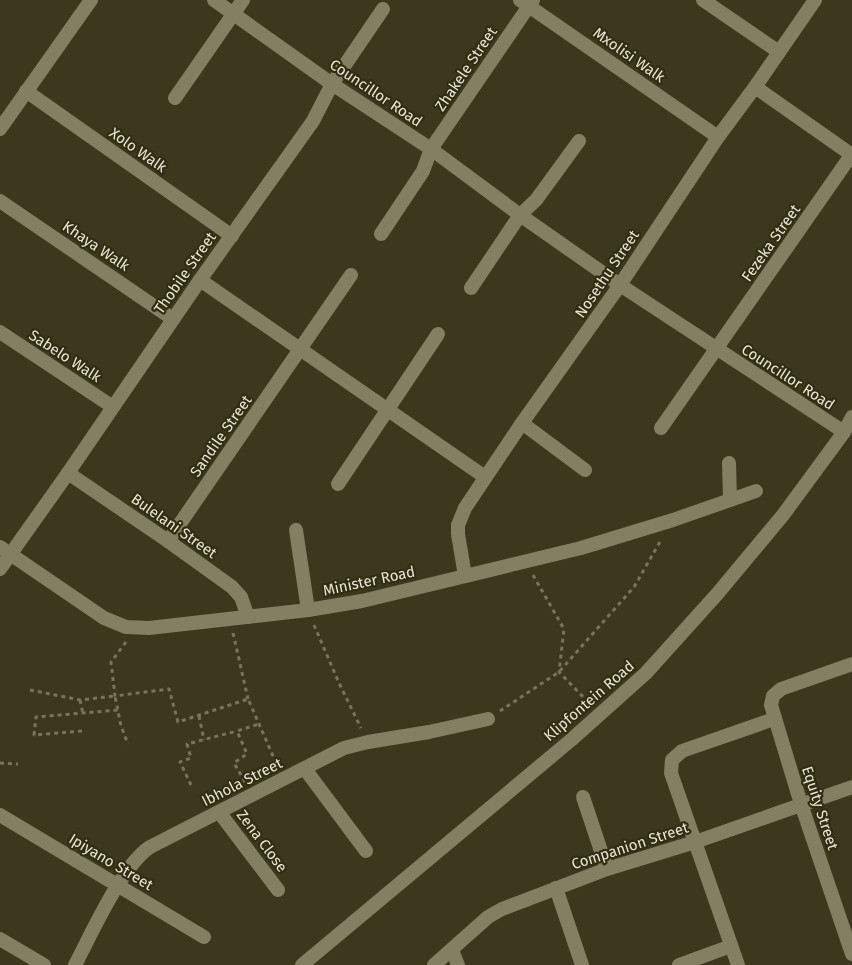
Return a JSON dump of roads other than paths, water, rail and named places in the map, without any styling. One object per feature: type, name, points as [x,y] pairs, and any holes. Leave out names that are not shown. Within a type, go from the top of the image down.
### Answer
[{"type":"street","points":[[0,129],[91,0]]},
{"type":"street","name":"Councillor Road","points":[[214,0],[332,84],[431,149],[520,215],[620,285],[844,432]]},
{"type":"street","points":[[175,98],[243,0]]},
{"type":"street","points":[[703,0],[778,52]]},
{"type":"street","name":"Nosethu Street","points":[[465,576],[458,545],[458,526],[465,508],[522,423],[620,285],[718,137],[815,0]]},
{"type":"street","name":"Mxolisi Walk","points":[[527,2],[718,137]]},
{"type":"street","name":"Zhakele Street","points":[[381,234],[423,171],[431,149],[527,2]]},
{"type":"street","name":"Thobile Street","points":[[0,569],[5,551],[68,473],[200,280],[313,121],[332,84],[383,9]]},
{"type":"street","points":[[755,87],[852,154]]},
{"type":"street","name":"Xolo Walk","points":[[26,91],[232,236]]},
{"type":"street","points":[[471,288],[520,215],[536,200],[579,141]]},
{"type":"street","name":"Fezeka Street","points":[[716,349],[852,154]]},
{"type":"street","name":"Khaya Walk","points":[[0,201],[173,319]]},
{"type":"street","name":"Sandile Street","points":[[168,541],[352,276]]},
{"type":"street","points":[[200,280],[485,477]]},
{"type":"street","name":"Sabelo Walk","points":[[0,332],[113,407]]},
{"type":"street","points":[[338,484],[438,334]]},
{"type":"street","points":[[661,428],[716,349]]},
{"type":"street","name":"Klipfontein Road","points":[[302,965],[646,673],[718,593],[783,515],[844,432],[852,417]]},
{"type":"street","points":[[522,423],[585,470]]},
{"type":"street","points":[[729,463],[730,499]]},
{"type":"street","name":"Bulelani Street","points":[[68,473],[237,591],[248,617]]},
{"type":"street","name":"Minister Road","points":[[5,551],[104,618],[126,627],[137,628],[230,620],[362,601],[581,548],[673,520],[756,491]]},
{"type":"street","points":[[296,530],[308,610]]},
{"type":"street","name":"Equity Street","points":[[852,664],[781,688],[771,700],[774,719],[801,804],[846,917],[852,954]]},
{"type":"street","name":"Ibhola Street","points":[[74,965],[118,886],[140,854],[145,851],[344,748],[488,719]]},
{"type":"street","points":[[738,965],[671,773],[672,760],[682,751],[774,719]]},
{"type":"street","points":[[306,768],[366,851]]},
{"type":"street","name":"Companion Street","points":[[434,965],[495,913],[607,869],[695,842],[852,787]]},
{"type":"street","points":[[583,797],[607,869]]},
{"type":"street","name":"Zena Close","points":[[219,812],[278,890]]},
{"type":"street","name":"Ipiyano Street","points":[[0,815],[204,937]]},
{"type":"street","points":[[556,888],[582,965]]},
{"type":"street","points":[[0,939],[44,965]]},
{"type":"street","points":[[679,965],[731,946]]},
{"type":"street","points":[[452,950],[458,965]]}]
